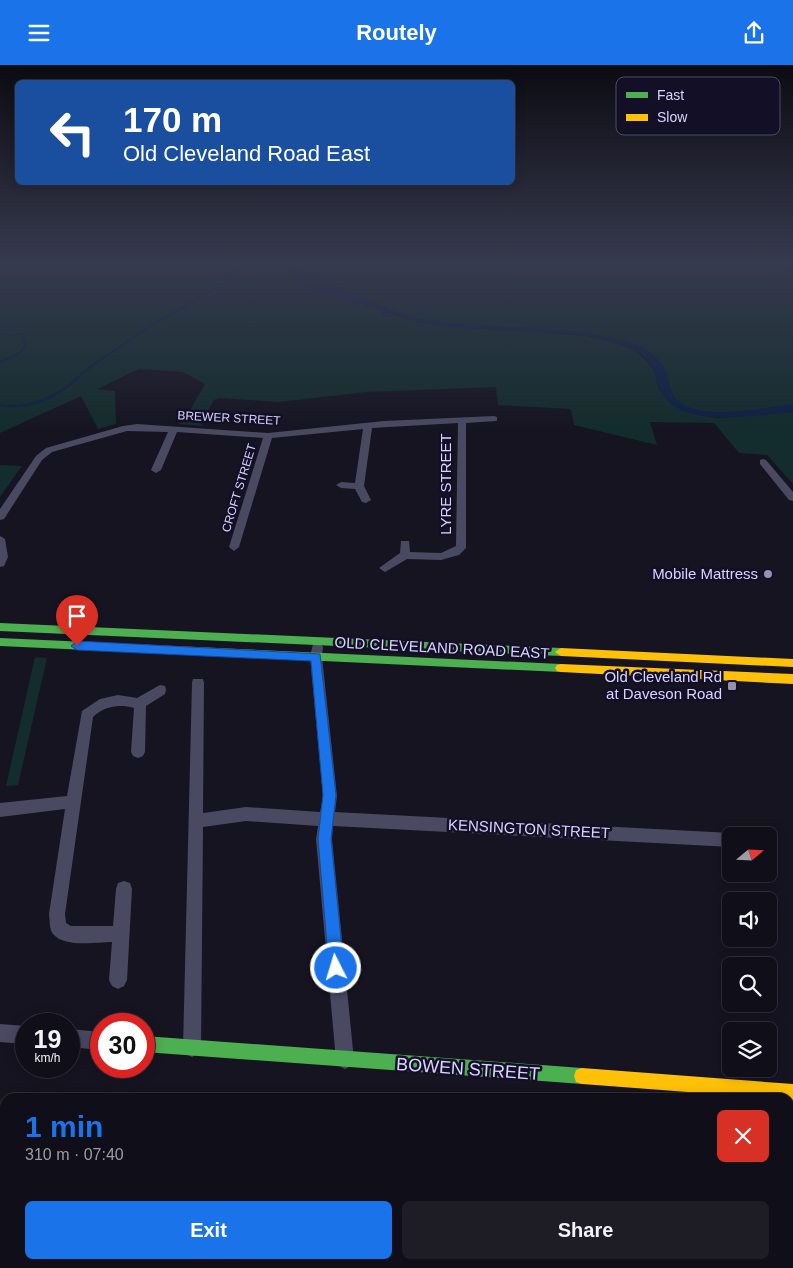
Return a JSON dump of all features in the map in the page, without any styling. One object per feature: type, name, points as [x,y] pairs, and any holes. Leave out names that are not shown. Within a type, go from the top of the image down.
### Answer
[{"type":"main road","name":"OLD CLEVELAND ROAD EAST","points":[[0,627],[793,679]]},
{"type":"main road","name":"OLD CLEVELAND ROAD EAST","points":[[0,642],[793,663]]},
{"type":"main road","name":"BOWEN STREET","points":[[155,1045],[793,1091]]},
{"type":"street","name":"BREWER STREET","points":[[0,517],[39,458],[49,450],[126,428],[174,429],[268,436],[368,425],[494,419]]},
{"type":"street","name":"LYRE STREET","points":[[385,568],[405,550],[440,557],[454,553],[461,548],[462,421]]},
{"type":"street","points":[[366,500],[359,486],[368,425]]},
{"type":"street","points":[[156,470],[174,429]]},
{"type":"street","name":"CROFT STREET","points":[[234,547],[268,436]]},
{"type":"street","points":[[763,462],[793,498]]},
{"type":"street","points":[[341,485],[359,486]]},
{"type":"street","points":[[0,539],[3,557],[0,563]]},
{"type":"street","points":[[317,649],[330,795],[324,839],[345,1060]]},
{"type":"street","points":[[192,1048],[198,683]]},
{"type":"street","points":[[139,704],[160,690]]},
{"type":"street","points":[[121,934],[69,934],[58,928],[57,914],[87,715],[92,709],[105,702],[132,701],[139,704],[142,709],[138,752]]},
{"type":"street","points":[[0,810],[73,802]]},
{"type":"street","name":"KENSINGTON STREET","points":[[196,821],[244,814],[326,820],[344,819],[722,840]]},
{"type":"street","points":[[118,980],[124,889]]},
{"type":"street","points":[[0,1033],[15,1034]]},
{"type":"green space","points":[[0,317],[402,317],[427,324],[586,336],[615,342],[634,350],[647,361],[654,370],[659,390],[681,410],[718,418],[793,412],[793,484],[767,455],[739,453],[714,423],[650,422],[657,445],[574,425],[571,409],[498,405],[496,387],[366,392],[279,402],[219,398],[214,400],[201,423],[203,426],[178,424],[183,422],[205,384],[183,372],[139,369],[97,389],[115,391],[116,424],[98,429],[81,396],[0,433]]},
{"type":"green space","points":[[411,317],[793,317],[793,407],[712,415],[683,408],[668,395],[658,367],[640,350],[620,341],[587,335],[419,320]]},
{"type":"green space","points":[[0,465],[22,466],[0,497]]},
{"type":"green space","points":[[35,657],[47,658],[18,785],[6,786]]},
{"type":"water","points":[[403,317],[417,317],[463,324],[572,331],[624,340],[643,348],[659,361],[665,370],[675,398],[684,405],[708,412],[722,412],[793,404],[793,412],[719,417],[683,411],[669,402],[659,388],[654,370],[643,357],[634,350],[602,339],[549,332],[471,329],[421,323]]},
{"type":"waterway","points":[[76,379],[90,367],[165,317]]},
{"type":"waterway","points":[[0,334],[22,336],[25,346],[20,353],[0,362]]},
{"type":"waterway","points":[[0,405],[21,406],[42,401],[61,391],[78,378]]},
{"type":"traffic: fast","points":[[0,627],[561,652]]},
{"type":"traffic: fast","points":[[0,642],[561,668]]},
{"type":"traffic: fast","points":[[155,1045],[582,1076]]},
{"type":"traffic: slow","points":[[561,652],[793,663]]},
{"type":"traffic: slow","points":[[561,668],[793,679]]},
{"type":"traffic: slow","points":[[582,1076],[793,1092]]},
{"type":"place","name":"Mobile Mattress","points":[[768,574]]},
{"type":"place","name":"Old Cleveland Rd at Daveson Road","points":[[732,686]]},
{"type":"route","points":[[77,646],[316,657],[330,795],[324,839],[336,968]]}]
